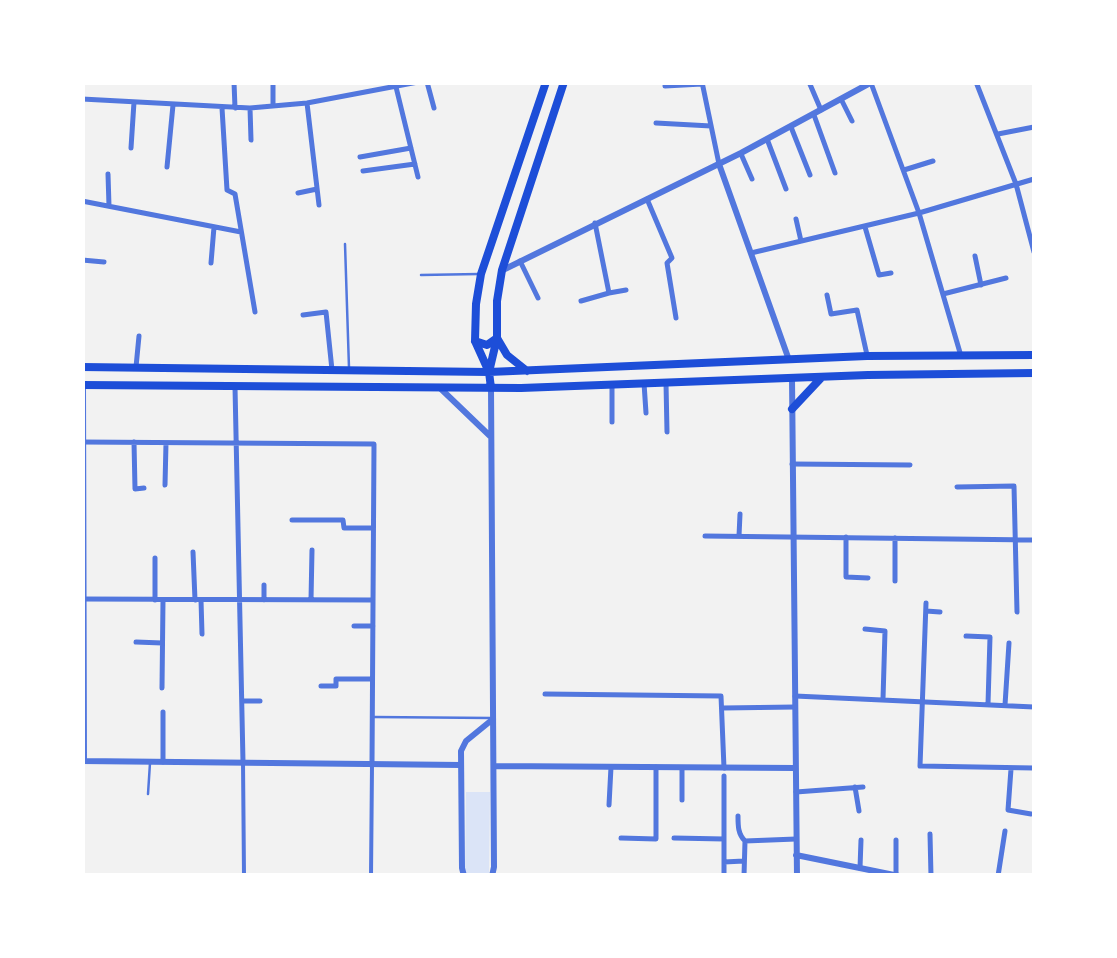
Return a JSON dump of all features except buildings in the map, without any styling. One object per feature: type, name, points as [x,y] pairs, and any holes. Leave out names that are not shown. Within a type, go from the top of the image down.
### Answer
[{"type":"main road","points":[[491,388],[489,372],[475,341],[481,274],[546,82]]},
{"type":"main road","points":[[489,372],[497,338],[502,270],[564,82]]},
{"type":"main road","points":[[475,341],[487,345],[497,338]]},
{"type":"main road","points":[[497,338],[507,355],[527,371]]},
{"type":"main road","points":[[82,366],[489,372],[867,356],[1034,354]]},
{"type":"main road","points":[[789,360],[792,378]]},
{"type":"main road","points":[[83,385],[491,388],[1034,373]]},
{"type":"main road","points":[[792,409],[822,377]]},
{"type":"street","points":[[234,82],[235,108]]},
{"type":"street","points":[[273,82],[273,106]]},
{"type":"street","points":[[82,100],[250,108],[307,103],[418,82]]},
{"type":"street","points":[[427,82],[434,108]]},
{"type":"street","points":[[808,82],[835,173]]},
{"type":"street","points":[[976,82],[1031,225],[1034,252]]},
{"type":"street","points":[[502,270],[720,164],[872,83],[918,213],[960,356]]},
{"type":"street","points":[[665,86],[702,84],[720,164],[789,360]]},
{"type":"street","points":[[396,87],[418,176]]},
{"type":"street","points":[[842,100],[852,121]]},
{"type":"street","points":[[131,148],[134,102]]},
{"type":"street","points":[[307,103],[318,205]]},
{"type":"street","points":[[167,167],[173,105]]},
{"type":"street","points":[[222,108],[227,190],[235,194],[254,312]]},
{"type":"street","points":[[250,108],[251,140]]},
{"type":"street","points":[[656,123],[711,126]]},
{"type":"street","points":[[790,127],[810,175]]},
{"type":"street","points":[[998,134],[1034,127]]},
{"type":"street","points":[[767,139],[786,188]]},
{"type":"street","points":[[360,157],[411,148]]},
{"type":"street","points":[[741,153],[752,178]]},
{"type":"street","points":[[904,170],[933,161]]},
{"type":"street","points":[[363,172],[415,164]]},
{"type":"street","points":[[108,174],[110,206]]},
{"type":"street","points":[[751,252],[865,227],[1034,179]]},
{"type":"street","points":[[298,193],[317,189]]},
{"type":"street","points":[[647,199],[672,258],[667,263],[676,318]]},
{"type":"street","points":[[82,201],[241,232]]},
{"type":"street","points":[[796,219],[801,240]]},
{"type":"street","points":[[596,223],[609,293]]},
{"type":"street","points":[[211,262],[214,227]]},
{"type":"street","points":[[865,227],[880,275],[891,273]]},
{"type":"street","points":[[974,256],[982,284]]},
{"type":"street","points":[[82,260],[104,262]]},
{"type":"street","points":[[520,261],[538,298]]},
{"type":"street","points":[[943,294],[1006,278]]},
{"type":"street","points":[[581,301],[626,290]]},
{"type":"street","points":[[826,295],[830,314],[857,310],[867,356]]},
{"type":"street","points":[[303,315],[326,312],[332,370]]},
{"type":"street","points":[[136,367],[140,336]]},
{"type":"street","points":[[792,378],[797,876]]},
{"type":"street","points":[[666,383],[667,432]]},
{"type":"street","points":[[644,384],[646,413]]},
{"type":"street","points":[[83,385],[84,770]]},
{"type":"street","points":[[612,385],[612,422]]},
{"type":"street","points":[[235,387],[244,876]]},
{"type":"street","points":[[440,388],[491,436]]},
{"type":"street","points":[[491,388],[492,876]]},
{"type":"street","points":[[83,442],[374,444],[371,876]]},
{"type":"street","points":[[134,442],[134,489],[144,488]]},
{"type":"street","points":[[166,443],[166,485]]},
{"type":"street","points":[[792,464],[910,465]]},
{"type":"street","points":[[957,487],[1014,486],[1017,612]]},
{"type":"street","points":[[739,536],[740,514]]},
{"type":"street","points":[[292,520],[344,520],[344,528],[373,528]]},
{"type":"street","points":[[704,536],[1034,540]]},
{"type":"street","points":[[846,537],[846,577],[868,578]]},
{"type":"street","points":[[895,538],[895,581]]},
{"type":"street","points":[[310,600],[312,550]]},
{"type":"street","points":[[193,552],[202,634]]},
{"type":"street","points":[[155,558],[162,688]]},
{"type":"street","points":[[264,585],[264,600]]},
{"type":"street","points":[[83,599],[373,600]]},
{"type":"street","points":[[940,612],[926,607],[920,766],[1034,768]]},
{"type":"street","points":[[354,626],[373,626]]},
{"type":"street","points":[[865,629],[885,631],[882,699]]},
{"type":"street","points":[[966,636],[990,637],[988,704]]},
{"type":"street","points":[[136,642],[162,643]]},
{"type":"street","points":[[1006,705],[1009,643]]},
{"type":"street","points":[[320,686],[336,686],[336,679],[372,680]]},
{"type":"street","points":[[545,694],[721,696],[724,876]]},
{"type":"street","points":[[795,696],[1034,707]]},
{"type":"street","points":[[242,700],[260,701]]},
{"type":"street","points":[[722,708],[795,706]]},
{"type":"street","points":[[163,712],[163,762]]},
{"type":"street","points":[[464,876],[461,751],[466,741],[494,718]]},
{"type":"street","points":[[83,761],[461,764]]},
{"type":"street","points":[[494,766],[724,772],[796,768]]},
{"type":"street","points":[[610,806],[611,767]]},
{"type":"street","points":[[621,838],[656,839],[656,768]]},
{"type":"street","points":[[682,768],[682,800]]},
{"type":"street","points":[[1012,769],[1008,810],[1031,814]]},
{"type":"street","points":[[796,792],[859,787],[858,810]]},
{"type":"street","points":[[738,816],[740,836],[745,841],[796,839]]},
{"type":"street","points":[[998,876],[1005,831]]},
{"type":"street","points":[[930,834],[931,876]]},
{"type":"street","points":[[674,838],[724,838]]},
{"type":"street","points":[[860,868],[861,840]]},
{"type":"street","points":[[796,855],[898,875],[896,840]]},
{"type":"street","points":[[744,876],[745,841]]},
{"type":"street","points":[[724,862],[744,861]]},
{"type":"lane","points":[[345,244],[349,370]]},
{"type":"lane","points":[[421,275],[481,274]]},
{"type":"lane","points":[[372,717],[494,718]]},
{"type":"lane","points":[[148,794],[150,762]]},
{"type":"shaded area","points":[[466,792],[490,792],[489,874],[465,874]]}]
